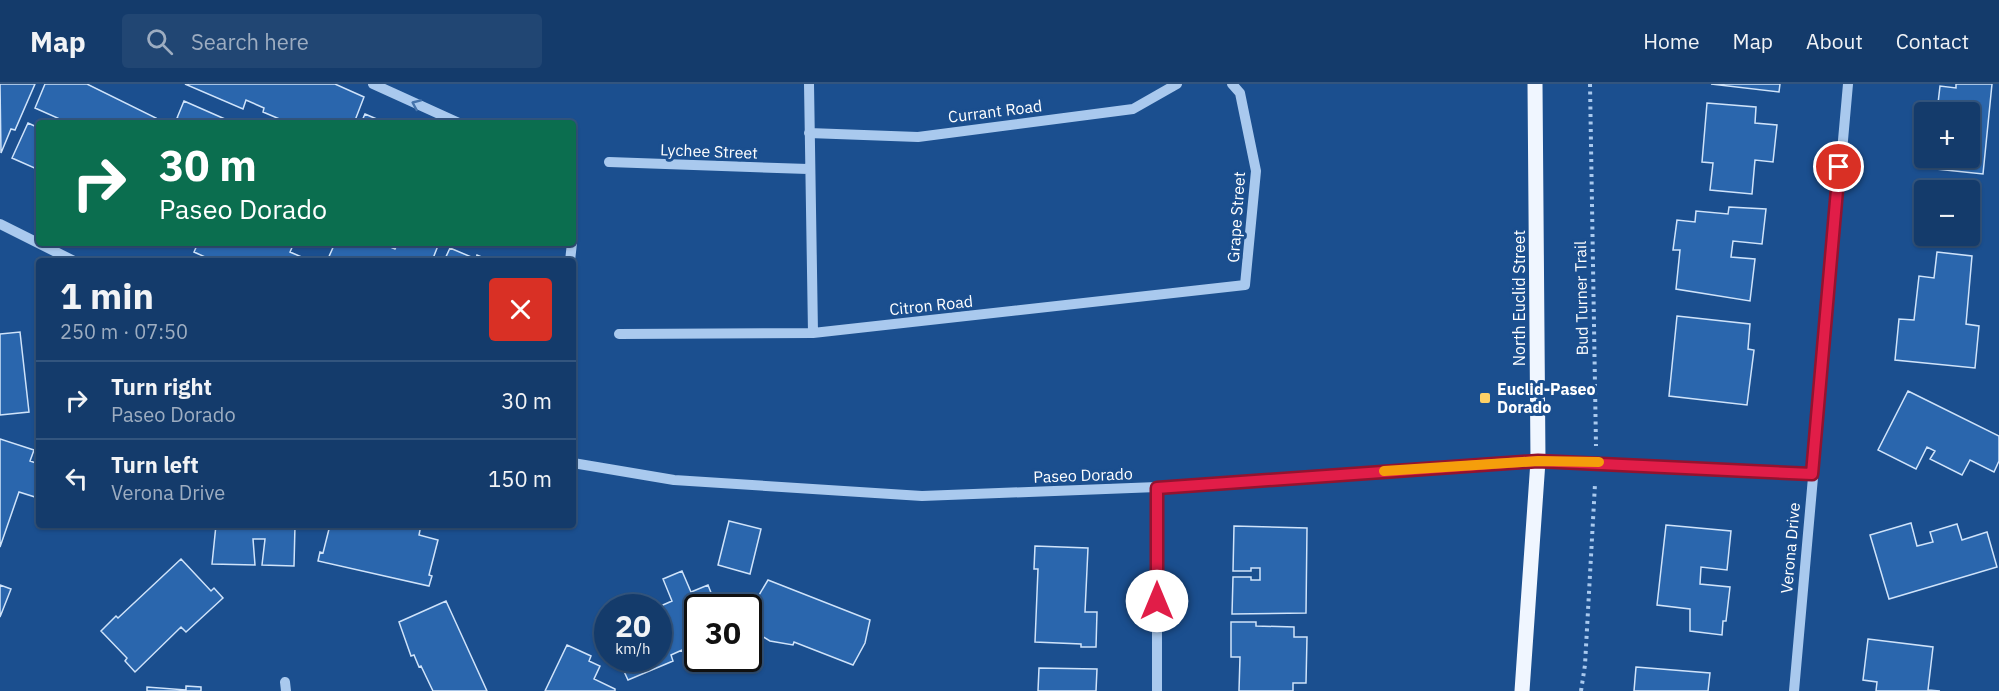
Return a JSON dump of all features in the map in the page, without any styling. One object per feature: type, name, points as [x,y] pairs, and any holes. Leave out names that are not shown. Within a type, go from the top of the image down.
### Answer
[{"type":"main road","name":"North Euclid Street","points":[[1522,691],[1538,461],[1535,84]]},
{"type":"street","points":[[373,84],[452,120]]},
{"type":"street","points":[[809,84],[808,169],[813,333]]},
{"type":"street","name":"Currant Road","points":[[810,133],[918,136],[1132,109],[1177,84]]},
{"type":"street","name":"Grape Street","points":[[1232,84],[1243,88],[1256,171],[1245,285]]},
{"type":"street","name":"Verona Drive","points":[[1794,691],[1848,84]]},
{"type":"street","name":"Lychee Street","points":[[609,162],[808,169]]},
{"type":"street","points":[[0,224],[36,242]]},
{"type":"street","points":[[44,246],[68,258]]},
{"type":"street","name":"Citron Road","points":[[619,334],[813,333],[1245,285]]},
{"type":"street","name":"Paseo Dorado","points":[[576,464],[674,480],[922,496],[1157,488],[1538,461],[1812,474]]},
{"type":"street","points":[[1156,691],[1157,488]]},
{"type":"path","name":"Bud Turner Trail","points":[[1581,691],[1585,664],[1596,462],[1590,84]]},
{"type":"building","points":[[0,84],[35,84],[15,130],[11,129],[1,153]]},
{"type":"building","points":[[45,84],[87,84],[156,118],[155,120],[60,120],[35,108]]},
{"type":"building","points":[[185,84],[335,84],[364,97],[355,120],[282,120],[263,112],[264,108],[246,100],[243,109]]},
{"type":"building","points":[[1711,84],[1780,84],[1779,92]]},
{"type":"building","points":[[1956,84],[1992,84],[1983,174],[1926,168],[1980,168],[1980,102],[1938,102],[1940,86],[1956,88]]},
{"type":"building","points":[[184,101],[227,120],[182,120],[177,118]]},
{"type":"building","points":[[1707,103],[1756,107],[1755,123],[1777,125],[1773,162],[1755,160],[1752,194],[1710,190],[1713,163],[1702,162]]},
{"type":"building","points":[[365,114],[379,120],[362,120]]},
{"type":"building","points":[[28,123],[36,127],[36,169],[12,158]]},
{"type":"building","points":[[1729,207],[1766,209],[1762,244],[1733,241],[1731,257],[1755,259],[1750,301],[1676,289],[1680,250],[1673,250],[1677,220],[1695,222],[1696,211],[1728,214]]},
{"type":"building","points":[[197,246],[293,246],[290,252],[304,258],[207,258],[194,252]]},
{"type":"building","points":[[334,246],[388,246],[395,249],[396,246],[438,246],[433,258],[328,258]]},
{"type":"building","points":[[450,248],[474,258],[445,258]]},
{"type":"building","points":[[1937,252],[1972,256],[1966,324],[1979,326],[1975,368],[1895,360],[1899,319],[1914,320],[1919,276],[1934,278]]},
{"type":"building","points":[[1677,316],[1750,324],[1748,349],[1754,350],[1747,405],[1669,396]]},
{"type":"building","points":[[20,332],[29,412],[0,415],[0,334]]},
{"type":"building","points":[[1908,391],[1999,436],[1999,461],[1994,472],[1970,460],[1962,475],[1930,459],[1935,451],[1927,447],[1916,469],[1878,450]]},
{"type":"building","points":[[0,439],[34,450],[30,461],[36,463],[36,494],[35,497],[19,492],[0,547]]},
{"type":"building","points":[[729,521],[761,529],[750,574],[718,565]]},
{"type":"building","points":[[1911,523],[1917,546],[1933,542],[1930,532],[1957,524],[1962,540],[1987,532],[1997,567],[1889,599],[1870,535]]},
{"type":"building","points":[[1666,525],[1731,531],[1727,570],[1701,567],[1700,584],[1730,587],[1722,635],[1690,631],[1690,609],[1657,605]]},
{"type":"building","points":[[1234,526],[1307,528],[1306,613],[1232,614],[1233,577],[1251,577],[1251,580],[1260,580],[1260,568],[1251,568],[1251,571],[1233,571]]},
{"type":"building","points":[[216,528],[295,528],[294,566],[262,565],[265,539],[253,539],[255,565],[212,564]]},
{"type":"building","points":[[329,528],[420,528],[419,535],[438,540],[429,575],[432,576],[429,586],[318,561],[320,552],[323,553]]},
{"type":"building","points":[[1035,546],[1088,548],[1085,612],[1097,612],[1096,647],[1035,642],[1038,569],[1034,569]]},
{"type":"building","points":[[181,559],[211,591],[214,588],[223,598],[186,632],[181,627],[135,672],[125,661],[127,658],[101,631]]},
{"type":"building","points":[[682,571],[691,592],[708,585],[712,594],[684,594],[684,654],[682,650],[672,655],[672,594],[669,594],[663,579]]},
{"type":"building","points":[[768,580],[870,620],[865,643],[853,665],[794,642],[793,645],[770,641],[762,636],[762,594],[760,594]]},
{"type":"building","points":[[0,585],[11,589],[0,617]]},
{"type":"building","points":[[446,601],[487,691],[433,691],[421,666],[419,667],[414,655],[411,656],[399,622]]},
{"type":"building","points":[[1231,622],[1256,622],[1256,626],[1294,627],[1294,637],[1307,637],[1306,683],[1293,683],[1293,691],[1239,691],[1240,657],[1231,657]]},
{"type":"building","points":[[1868,639],[1933,647],[1928,690],[1940,691],[1876,691],[1877,682],[1863,680]]},
{"type":"building","points":[[567,645],[591,656],[589,661],[594,663],[594,672],[597,672],[594,679],[615,689],[615,691],[545,691]]},
{"type":"building","points":[[1636,667],[1710,673],[1708,691],[1634,691]]},
{"type":"building","points":[[1039,668],[1097,669],[1096,691],[1038,691]]},
{"type":"building","points":[[624,672],[647,672],[628,680]]},
{"type":"building","points":[[186,686],[201,687],[201,691],[147,691],[147,687],[186,690]]},
{"type":"slow traffic","points":[[1384,471],[1538,461],[1599,462]]},
{"type":"place","name":"Euclid-Paseo Dorado","points":[[1485,398]]},
{"type":"route","points":[[1157,601],[1157,488],[1538,461],[1812,474],[1839,167]]}]
